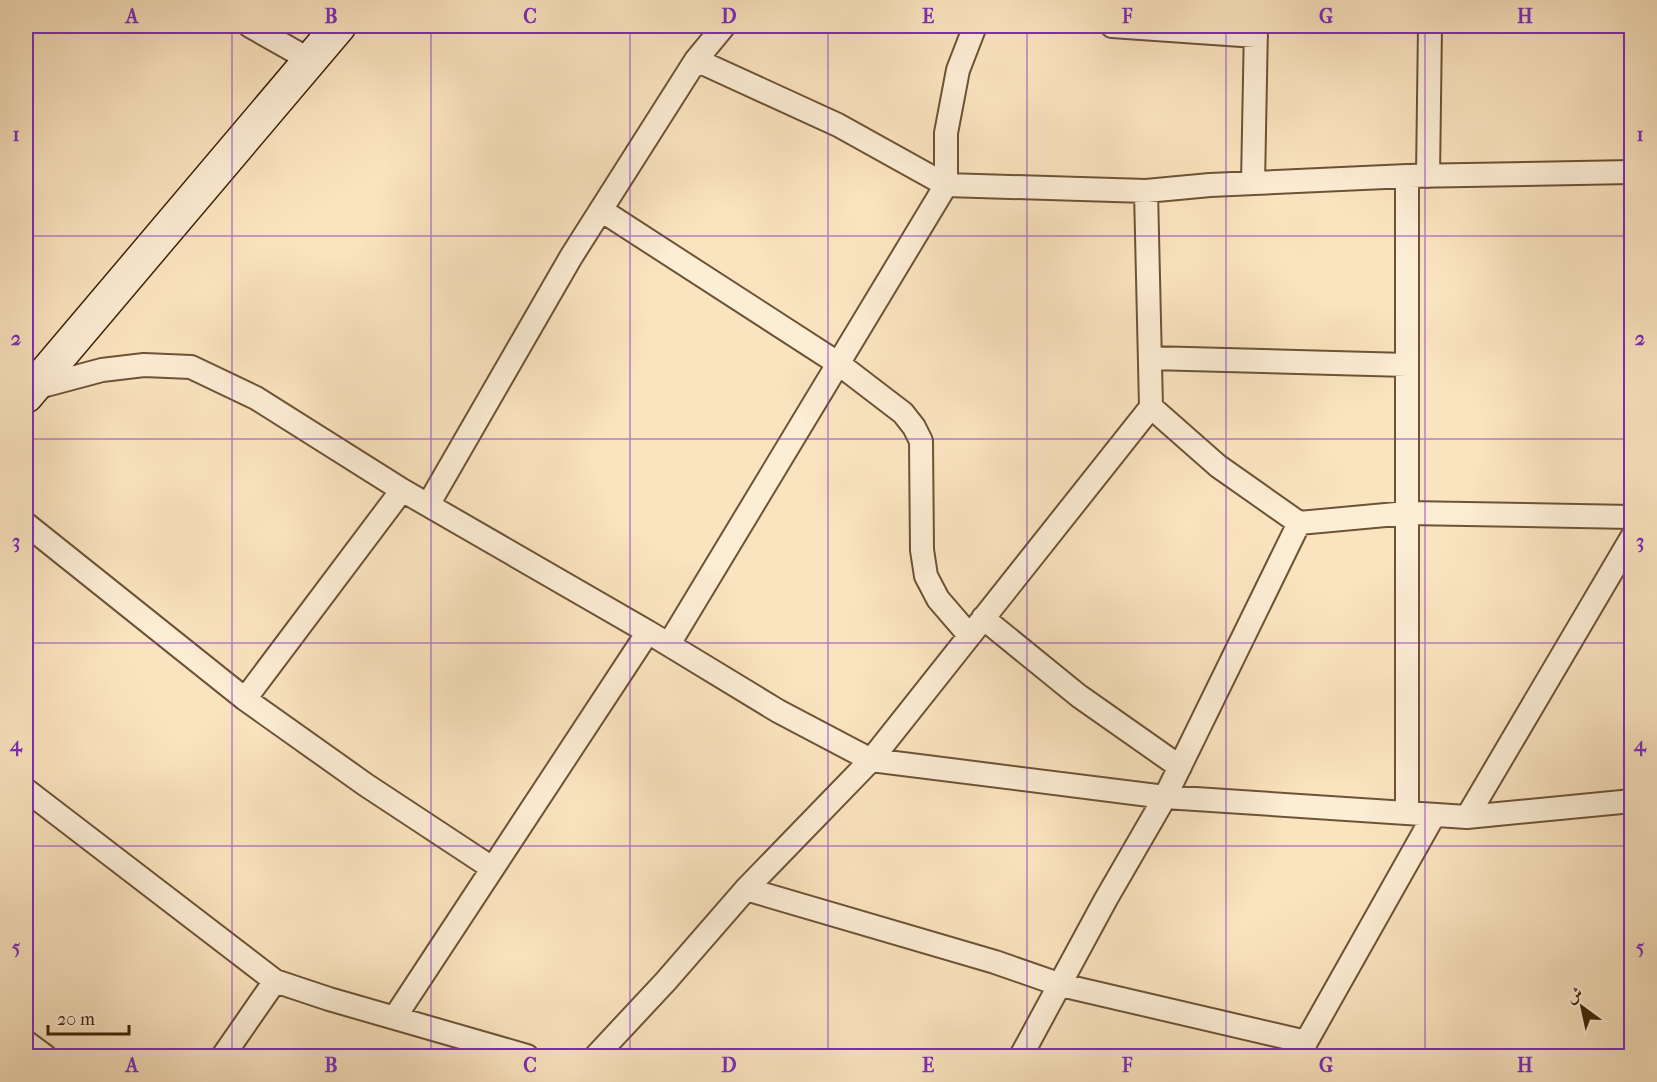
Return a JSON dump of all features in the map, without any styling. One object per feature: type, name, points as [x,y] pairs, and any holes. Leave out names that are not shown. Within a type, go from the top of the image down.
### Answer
[{"type":"street","points":[[249,26],[310,60]]},
{"type":"street","points":[[28,393],[339,26]]},
{"type":"street","points":[[429,505],[571,257],[696,60],[724,26]]},
{"type":"street","points":[[669,644],[946,186],[946,133],[958,70],[975,26]]},
{"type":"street","points":[[1112,26],[1256,31],[1253,183]]},
{"type":"street","points":[[1407,813],[1407,365],[1418,176],[1430,26]]},
{"type":"street","points":[[696,60],[837,125],[946,186],[1146,191],[1253,183],[1418,176],[1632,172]]},
{"type":"street","points":[[596,1056],[666,981],[746,889],[871,760],[1151,407],[1146,191]]},
{"type":"street","points":[[601,210],[839,364],[903,413],[921,441],[922,550],[926,576],[938,599],[969,635]]},
{"type":"street","points":[[1151,358],[1407,365]]},
{"type":"street","points":[[28,393],[102,370],[144,365],[191,367],[256,398],[402,490],[669,644],[778,711],[871,760],[1165,797],[1467,817],[1632,801]]},
{"type":"street","points":[[1151,407],[1218,466],[1299,523],[1407,513],[1632,518]]},
{"type":"street","points":[[245,699],[402,490]]},
{"type":"street","points":[[1021,1056],[1106,899],[1165,797],[1299,523]]},
{"type":"street","points":[[26,524],[245,699],[366,785],[492,868]]},
{"type":"street","points":[[1467,817],[1632,537]]},
{"type":"street","points":[[983,618],[1080,696],[1180,767]]},
{"type":"street","points":[[395,1017],[648,632]]},
{"type":"street","points":[[26,790],[275,981],[329,999],[527,1056]]},
{"type":"street","points":[[746,889],[995,962],[1061,985],[1303,1049],[1434,815]]},
{"type":"street","points":[[223,1056],[275,981]]},
{"type":"street","points":[[26,1041],[45,1056]]}]
